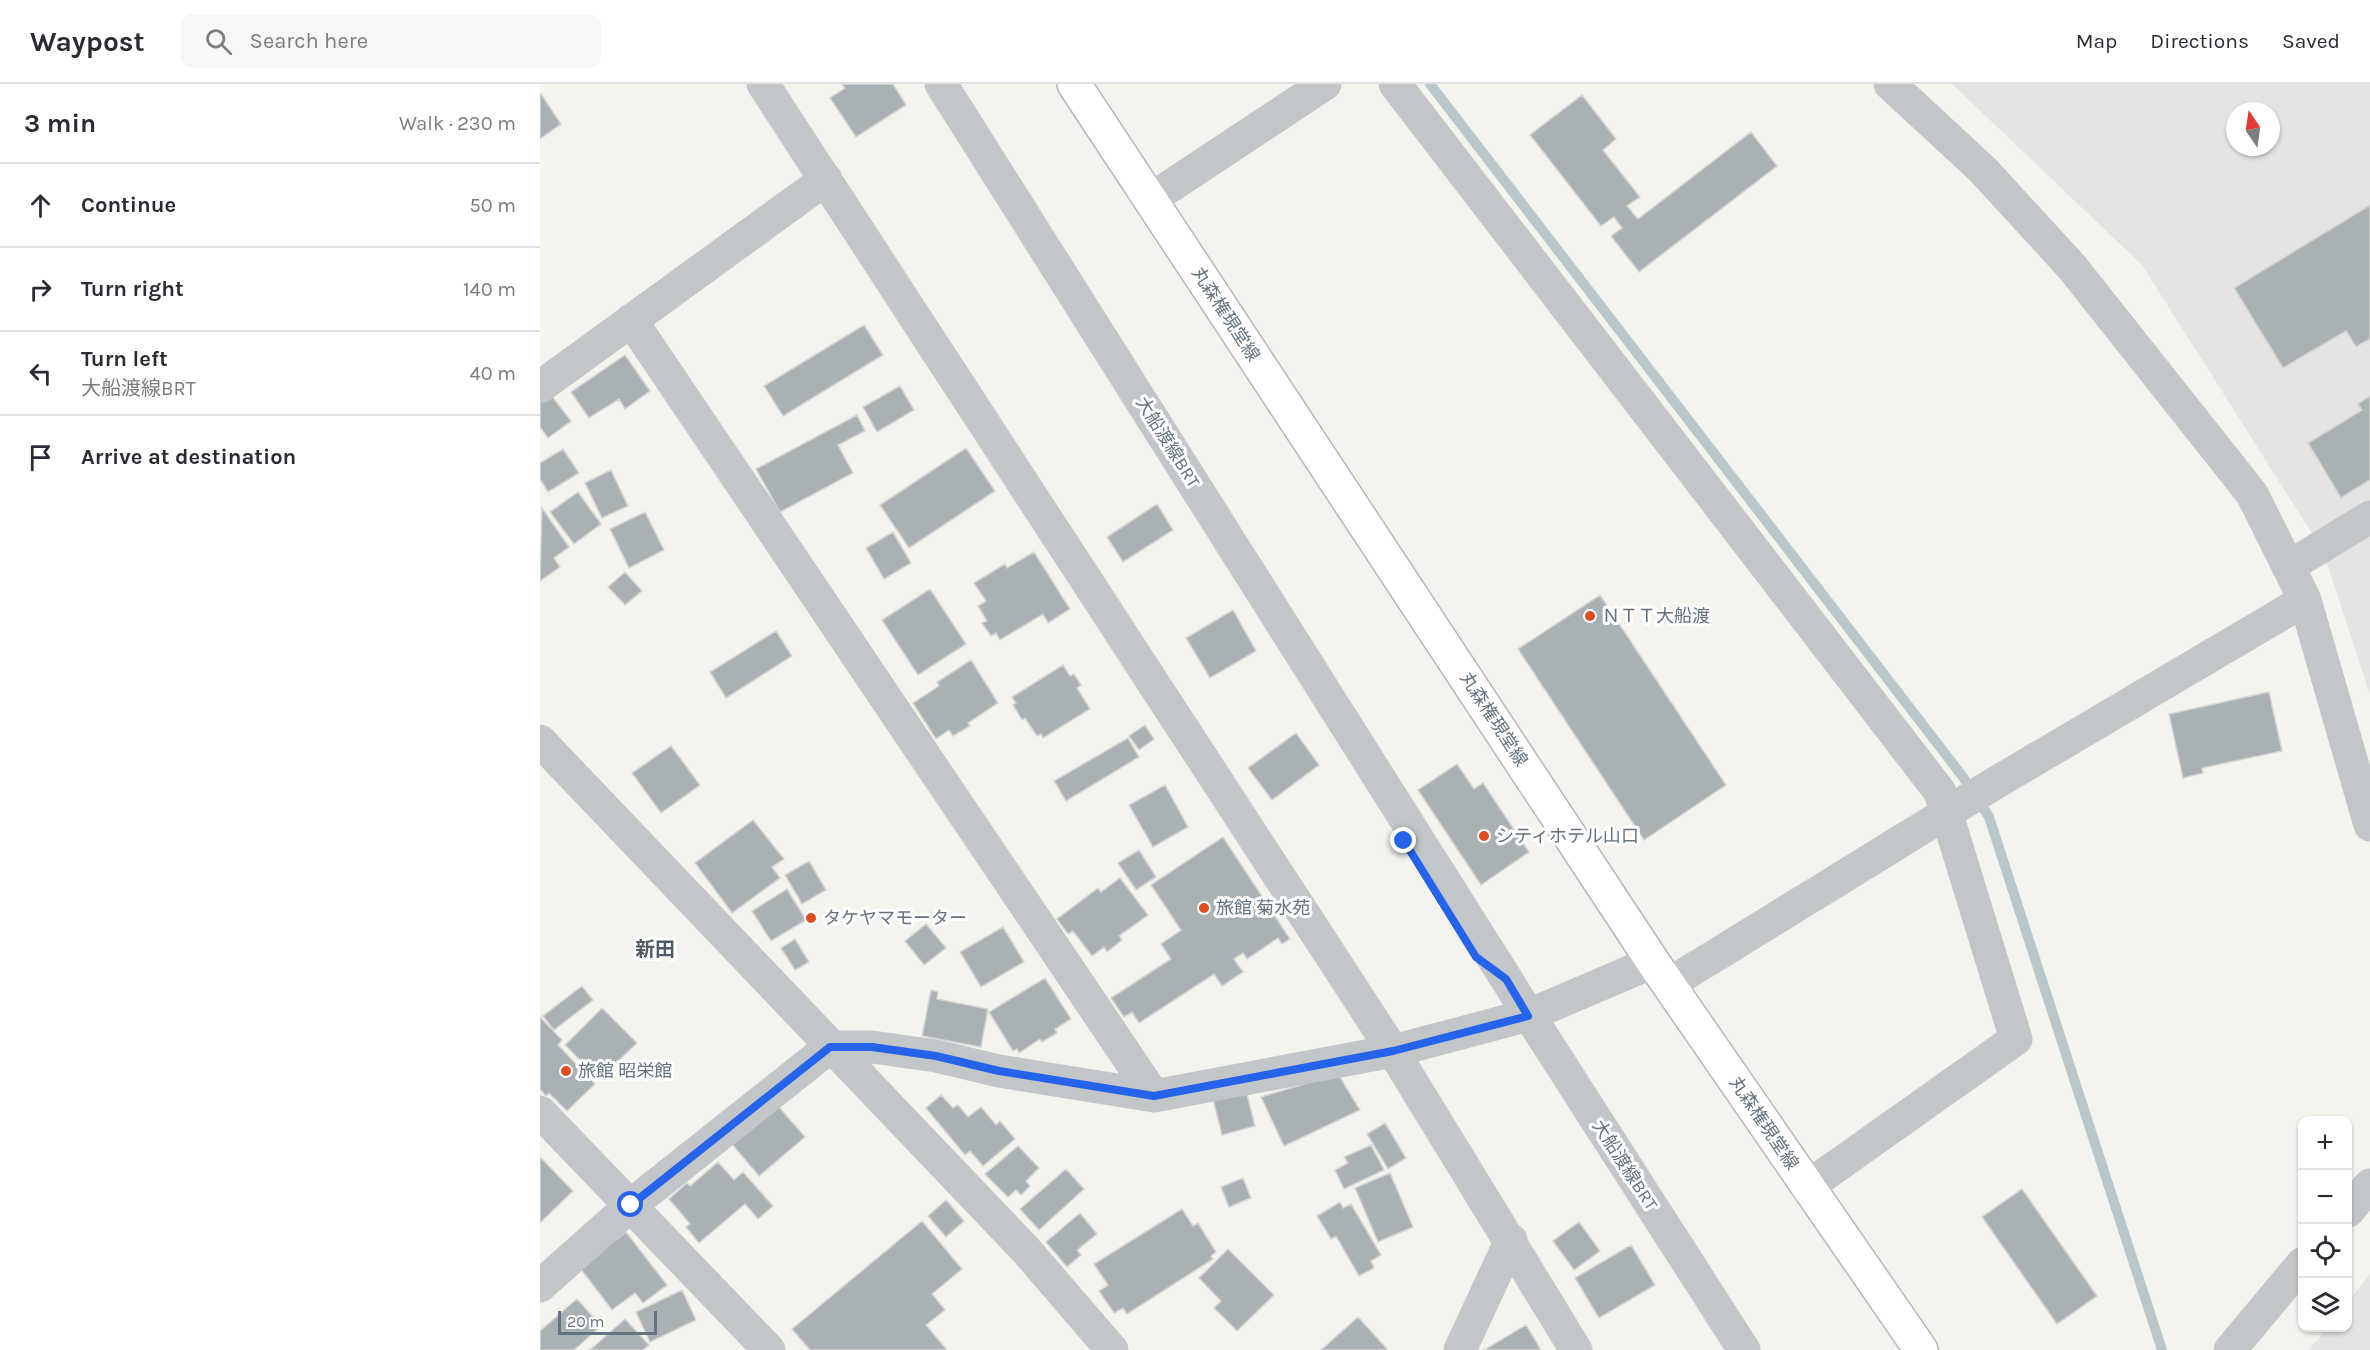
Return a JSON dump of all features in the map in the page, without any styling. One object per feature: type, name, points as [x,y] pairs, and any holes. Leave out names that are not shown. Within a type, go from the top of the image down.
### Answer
[{"type":"main road","name":"丸森権現堂線","points":[[1074,84],[1661,973],[1921,1350]]},
{"type":"street","points":[[763,84],[1393,1051],[1511,1240],[1576,1350]]},
{"type":"street","name":"大船渡線BRT","points":[[941,84],[1528,1016],[1744,1350]]},
{"type":"street","points":[[1151,199],[1325,84]]},
{"type":"street","points":[[1395,84],[1953,810],[2016,1039],[1807,1187]]},
{"type":"street","points":[[1890,84],[1983,170],[2072,267],[2252,494],[2305,600],[2370,825]]},
{"type":"street","points":[[540,387],[826,179]]},
{"type":"street","points":[[631,320],[1154,1096]]},
{"type":"street","points":[[2288,567],[2370,518]]},
{"type":"street","points":[[540,1286],[631,1205],[830,1047],[872,1047],[936,1056],[999,1071],[1154,1096],[1393,1051],[1528,1016],[1661,973],[1953,810],[2305,600]]},
{"type":"street","points":[[540,741],[1025,1249],[1112,1350]]},
{"type":"street","points":[[540,1112],[769,1350]]},
{"type":"street","points":[[2352,1206],[2370,1185]]},
{"type":"street","points":[[1460,1350],[1511,1240]]},
{"type":"street","points":[[2230,1350],[2298,1269]]},
{"type":"shaded area","points":[[1952,84],[2370,84],[2370,695],[2323,551],[2142,265]]},
{"type":"shaded area","points":[[2370,1274],[2370,1350],[2308,1350],[2324,1332],[2352,1332],[2352,1297]]},
{"type":"building","points":[[842,84],[893,84],[906,105],[856,137],[830,98],[845,88]]},
{"type":"building","points":[[540,95],[561,124],[540,139]]},
{"type":"building","points":[[1582,95],[1616,139],[1603,150],[1640,197],[1627,206],[1638,219],[1751,132],[1777,166],[1639,272],[1611,236],[1622,228],[1614,217],[1601,226],[1530,135]]},
{"type":"building","points":[[2370,205],[2370,339],[2356,347],[2346,331],[2283,368],[2234,288]]},
{"type":"building","points":[[864,325],[883,355],[783,416],[764,386]]},
{"type":"building","points":[[625,355],[650,391],[625,409],[619,399],[589,418],[571,392]]},
{"type":"building","points":[[900,386],[914,410],[877,432],[863,407]]},
{"type":"building","points":[[548,391],[571,421],[548,438],[540,427],[540,398]]},
{"type":"building","points":[[2370,396],[2370,480],[2341,498],[2308,443],[2362,410],[2358,404]]},
{"type":"building","points":[[857,415],[865,431],[838,445],[853,473],[780,512],[756,469]]},
{"type":"building","points":[[966,448],[995,491],[909,548],[880,505]]},
{"type":"building","points":[[563,449],[579,473],[548,492],[540,479],[540,463]]},
{"type":"building","points":[[611,470],[628,506],[602,518],[585,483]]},
{"type":"building","points":[[578,492],[601,524],[574,544],[550,512]]},
{"type":"building","points":[[1157,504],[1173,530],[1123,562],[1107,537]]},
{"type":"building","points":[[542,508],[569,547],[554,558],[560,567],[540,581]]},
{"type":"building","points":[[645,512],[664,550],[629,568],[610,529]]},
{"type":"building","points":[[893,532],[911,563],[884,579],[866,548]]},
{"type":"building","points":[[1034,552],[1070,609],[1048,623],[1043,614],[1000,640],[996,633],[991,636],[982,623],[987,621],[978,606],[986,601],[974,583],[1005,564],[1007,568]]},
{"type":"building","points":[[625,572],[642,591],[625,605],[608,587]]},
{"type":"building","points":[[930,589],[966,644],[918,675],[882,620]]},
{"type":"building","points":[[1600,595],[1726,785],[1644,840],[1518,649]]},
{"type":"building","points":[[1233,610],[1256,651],[1210,678],[1186,638]]},
{"type":"building","points":[[776,631],[792,656],[726,698],[710,672]]},
{"type":"building","points":[[971,660],[998,703],[968,723],[970,726],[953,736],[949,730],[936,739],[913,703],[939,686],[937,682]]},
{"type":"building","points":[[1063,665],[1070,676],[1074,674],[1081,685],[1077,688],[1090,709],[1043,738],[1041,734],[1037,736],[1025,718],[1022,720],[1013,705],[1016,703],[1012,697]]},
{"type":"building","points":[[2269,692],[2282,751],[2202,768],[2203,773],[2183,778],[2169,714]]},
{"type":"building","points":[[1145,725],[1154,739],[1139,750],[1129,736]]},
{"type":"building","points":[[1296,733],[1319,765],[1272,800],[1248,768]]},
{"type":"building","points":[[1128,738],[1139,757],[1066,801],[1054,781]]},
{"type":"building","points":[[671,746],[700,785],[661,813],[632,773]]},
{"type":"building","points":[[1457,764],[1474,789],[1483,783],[1529,852],[1481,885],[1418,790]]},
{"type":"building","points":[[1165,785],[1188,827],[1153,847],[1129,805]]},
{"type":"building","points":[[753,820],[784,859],[772,867],[780,878],[732,913],[695,863]]},
{"type":"building","points":[[1223,837],[1290,939],[1282,944],[1278,938],[1247,959],[1243,953],[1234,959],[1243,972],[1222,986],[1214,974],[1139,1023],[1132,1012],[1124,1017],[1111,998],[1171,959],[1161,944],[1181,930],[1151,885]]},
{"type":"building","points":[[1139,850],[1156,877],[1136,890],[1118,863]]},
{"type":"building","points":[[809,861],[826,890],[802,904],[785,875]]},
{"type":"building","points":[[1120,878],[1148,915],[1119,936],[1122,940],[1107,952],[1104,947],[1092,956],[1073,931],[1068,934],[1057,919],[1098,888],[1101,892]]},
{"type":"building","points":[[787,889],[806,920],[771,941],[752,911]]},
{"type":"building","points":[[926,924],[946,948],[924,965],[905,941]]},
{"type":"building","points":[[1003,927],[1024,962],[981,987],[960,952]]},
{"type":"building","points":[[795,939],[809,962],[795,970],[781,948]]},
{"type":"building","points":[[1045,978],[1071,1019],[1055,1029],[1057,1033],[1042,1042],[1040,1039],[1019,1053],[1017,1049],[1013,1051],[989,1012]]},
{"type":"building","points":[[582,986],[593,1000],[554,1030],[543,1016]]},
{"type":"building","points":[[931,990],[938,992],[937,999],[988,1009],[981,1047],[922,1036]]},
{"type":"building","points":[[602,1008],[637,1043],[599,1079],[565,1045]]},
{"type":"building","points":[[540,1017],[562,1040],[558,1045],[595,1084],[567,1111],[549,1093],[546,1096],[540,1089]]},
{"type":"building","points":[[1338,1074],[1360,1110],[1284,1146],[1261,1097]]},
{"type":"building","points":[[1246,1090],[1255,1126],[1222,1135],[1213,1099]]},
{"type":"building","points":[[941,1095],[953,1108],[958,1105],[968,1117],[981,1107],[996,1125],[1000,1121],[1015,1139],[983,1166],[970,1151],[965,1155],[926,1108]]},
{"type":"building","points":[[778,1106],[805,1137],[759,1176],[732,1144]]},
{"type":"building","points":[[1385,1123],[1406,1158],[1388,1169],[1367,1134]]},
{"type":"building","points":[[1371,1145],[1384,1170],[1344,1189],[1335,1170],[1348,1163],[1344,1157]]},
{"type":"building","points":[[1018,1146],[1039,1168],[1026,1181],[1030,1186],[1021,1195],[1016,1190],[1008,1197],[985,1174]]},
{"type":"building","points":[[540,1157],[573,1191],[540,1223]]},
{"type":"building","points":[[718,1162],[734,1180],[743,1172],[773,1206],[758,1219],[745,1204],[699,1243],[686,1227],[690,1224],[669,1199],[687,1183],[690,1186]]},
{"type":"building","points":[[1066,1169],[1084,1189],[1039,1230],[1020,1209]]},
{"type":"building","points":[[1390,1173],[1413,1227],[1378,1242],[1355,1188]]},
{"type":"building","points":[[1243,1178],[1251,1198],[1229,1207],[1221,1187]]},
{"type":"building","points":[[2022,1189],[2097,1296],[2057,1324],[1982,1217]]},
{"type":"building","points":[[946,1200],[964,1221],[946,1237],[928,1216]]},
{"type":"building","points":[[1340,1202],[1343,1208],[1351,1204],[1381,1255],[1371,1261],[1374,1268],[1359,1276],[1336,1236],[1331,1239],[1317,1216]]},
{"type":"building","points":[[1182,1209],[1193,1226],[1198,1223],[1216,1252],[1211,1256],[1213,1259],[1127,1314],[1123,1308],[1114,1313],[1099,1291],[1108,1285],[1094,1264]]},
{"type":"building","points":[[1080,1213],[1097,1234],[1077,1250],[1081,1255],[1067,1267],[1046,1242]]},
{"type":"building","points":[[922,1221],[962,1269],[932,1294],[945,1310],[926,1325],[947,1350],[810,1350],[792,1329]]},
{"type":"building","points":[[1579,1222],[1600,1251],[1574,1270],[1553,1241]]},
{"type":"building","points":[[626,1232],[667,1285],[643,1303],[635,1293],[612,1310],[580,1268]]},
{"type":"building","points":[[1631,1245],[1655,1285],[1599,1318],[1575,1278]]},
{"type":"building","points":[[1228,1249],[1274,1295],[1237,1331],[1214,1308],[1221,1301],[1199,1278]]},
{"type":"building","points":[[682,1290],[696,1320],[650,1342],[636,1312]]},
{"type":"building","points":[[577,1299],[601,1326],[574,1350],[540,1350],[540,1331]]},
{"type":"building","points":[[1358,1317],[1388,1350],[1321,1350]]},
{"type":"building","points":[[625,1319],[649,1345],[643,1350],[590,1350]]},
{"type":"building","points":[[1526,1325],[1541,1350],[1484,1350]]},
{"type":"waterway","points":[[1430,84],[1963,777],[1989,817],[2162,1350]]},
{"type":"place","name":"ＮＴＴ大船渡","points":[[1590,616]]},
{"type":"place","name":"シティホテル山口","points":[[1484,836]]},
{"type":"place","name":"旅館 菊水苑","points":[[1204,908]]},
{"type":"place","name":"タケヤマモーター","points":[[811,918]]},
{"type":"place","name":"旅館 昭栄館","points":[[566,1071]]},
{"type":"district","name":"新田","points":[[655,949]]},
{"type":"route","points":[[631,1205],[830,1047],[872,1047],[936,1056],[999,1071],[1154,1096],[1393,1051],[1528,1016],[1506,979],[1476,957],[1404,841]]}]
